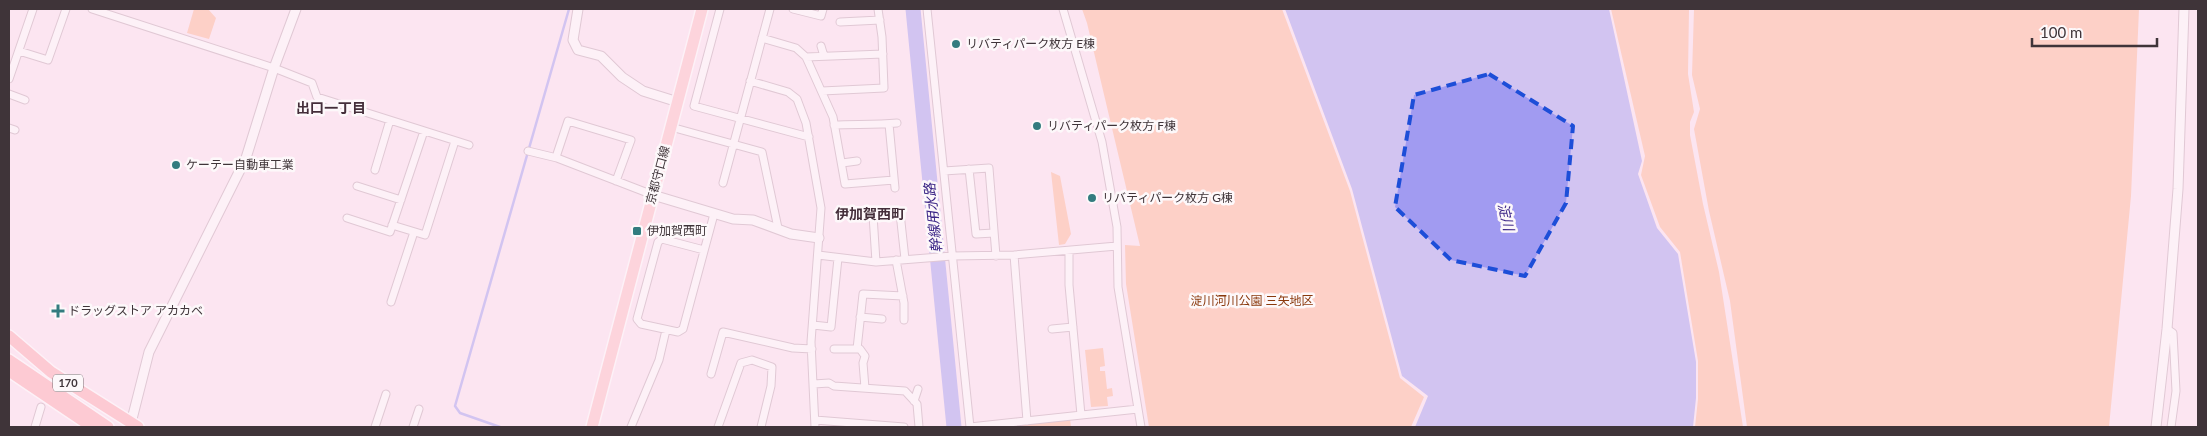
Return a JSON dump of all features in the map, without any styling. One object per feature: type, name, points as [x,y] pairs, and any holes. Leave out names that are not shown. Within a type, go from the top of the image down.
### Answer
[{"type":"highway","name":"170","points":[[9,336],[51,372],[131,426]]},
{"type":"highway","name":"170","points":[[9,346],[46,377],[131,426]]},
{"type":"highway","name":"170","points":[[9,360],[108,427]]},
{"type":"highway","name":"170","points":[[9,371],[92,427]]},
{"type":"main road","name":"京都守口線","points":[[592,427],[702,9]]},
{"type":"street","points":[[9,78],[33,9]]},
{"type":"street","points":[[19,51],[48,60],[66,9]]},
{"type":"street","points":[[92,9],[274,68],[312,83],[317,98],[469,145]]},
{"type":"street","points":[[131,426],[149,352],[246,158],[274,68],[296,9]]},
{"type":"street","points":[[578,9],[573,40],[578,50],[601,56],[622,77],[642,91],[678,102]]},
{"type":"street","points":[[720,9],[694,106],[809,137]]},
{"type":"street","points":[[723,182],[770,9]]},
{"type":"street","points":[[793,9],[821,16],[823,9]]},
{"type":"street","points":[[822,91],[884,88],[883,54],[878,9]]},
{"type":"street","points":[[928,9],[970,427],[1138,409]]},
{"type":"street","points":[[1063,9],[1102,142],[1117,227],[1118,287],[1141,427]]},
{"type":"street","points":[[2156,427],[2167,329],[2178,189],[2184,9]]},
{"type":"street","points":[[840,22],[880,20]]},
{"type":"street","points":[[852,21],[853,30]]},
{"type":"street","points":[[762,38],[796,48],[806,57],[822,91],[834,125],[845,184],[895,184],[893,123],[834,125]]},
{"type":"street","points":[[821,46],[824,56]]},
{"type":"street","points":[[806,57],[883,54]]},
{"type":"street","points":[[750,81],[788,92],[798,99],[809,137],[822,208],[812,349],[815,424],[904,427]]},
{"type":"street","points":[[9,94],[25,100]]},
{"type":"street","points":[[375,170],[390,120]]},
{"type":"street","points":[[556,157],[568,120],[631,140],[616,181]]},
{"type":"street","points":[[671,127],[762,152],[778,228]]},
{"type":"street","points":[[348,218],[390,232],[424,131]]},
{"type":"street","points":[[392,225],[425,235],[455,141]]},
{"type":"street","points":[[528,151],[556,157],[653,195],[733,220],[753,220],[791,234],[819,238]]},
{"type":"street","points":[[842,163],[857,161]]},
{"type":"street","points":[[944,171],[989,168],[996,256]]},
{"type":"street","points":[[969,169],[976,234],[994,232]]},
{"type":"street","points":[[357,186],[401,200]]},
{"type":"street","points":[[876,262],[873,215],[900,213],[906,259]]},
{"type":"street","points":[[704,250],[662,239],[658,242],[637,319],[641,324],[678,332],[683,329],[714,214]]},
{"type":"street","points":[[392,302],[414,232]]},
{"type":"street","points":[[818,255],[876,262],[952,256],[1014,255],[1117,246]]},
{"type":"street","points":[[1069,251],[1069,285],[1081,415]]},
{"type":"street","points":[[1014,255],[1027,421]]},
{"type":"street","points":[[813,325],[831,327],[838,258]]},
{"type":"street","points":[[896,260],[904,320]]},
{"type":"street","points":[[857,349],[863,294],[902,296]]},
{"type":"street","points":[[860,317],[882,319]]},
{"type":"street","points":[[1052,328],[1073,327]]},
{"type":"street","points":[[2167,329],[2173,333],[2176,391],[2172,427]]},
{"type":"street","points":[[631,427],[659,360],[666,330]]},
{"type":"street","points":[[711,374],[723,332],[793,348],[812,349]]},
{"type":"street","points":[[834,349],[860,349],[865,356],[863,363],[865,388]]},
{"type":"street","points":[[718,427],[741,363],[752,360],[772,367],[771,386],[761,427]]},
{"type":"street","points":[[814,384],[829,383],[834,386],[905,391],[917,404],[919,427]]},
{"type":"street","points":[[914,401],[918,389]]},
{"type":"street","points":[[375,427],[386,394]]},
{"type":"street","points":[[35,427],[42,407]]},
{"type":"street","points":[[413,427],[419,409]]},
{"type":"highlighted area","points":[[1489,74],[1573,126],[1566,203],[1525,276],[1451,260],[1395,207],[1414,95]]},
{"type":"green space","points":[[194,9],[208,9],[216,18],[209,39],[187,33]]},
{"type":"green space","name":"淀川河川公園 三矢地区","points":[[1082,9],[1282,9],[1350,191],[1400,378],[1424,397],[1411,427],[1149,427],[1126,284],[1125,245],[1140,246],[1087,23]]},
{"type":"green space","points":[[1611,9],[1689,9],[1688,74],[1694,112],[1690,122],[1690,135],[1703,204],[1719,272],[1743,427],[1695,427],[1698,399],[1698,361],[1680,252],[1660,227],[1641,175],[1645,156]]},
{"type":"green space","points":[[1694,9],[2139,9],[2131,196],[2109,427],[1747,427],[1730,301],[1709,211],[1694,129],[1700,109],[1692,75]]},
{"type":"green space","points":[[1051,172],[1060,176],[1071,234],[1065,244],[1059,245]]},
{"type":"green space","points":[[1103,348],[1105,366],[1100,367],[1100,371],[1105,371],[1107,389],[1112,388],[1113,396],[1107,397],[1108,406],[1091,407],[1085,350]]},
{"type":"green space","points":[[1070,419],[1071,427],[1022,427],[1022,424]]},
{"type":"water","name":"淀川","points":[[1285,9],[1609,9],[1642,161],[1638,174],[1657,228],[1678,254],[1696,362],[1696,398],[1693,427],[1415,427],[1428,396],[1402,376],[1352,189]]},
{"type":"waterway","points":[[500,427],[460,413],[455,406],[569,9]]},
{"type":"waterway","name":"幹線用水路","points":[[913,9],[954,427]]},
{"type":"place","name":"リバティパーク枚方 E棟","points":[[956,44]]},
{"type":"place","name":"リバティパーク枚方 F棟","points":[[1037,126]]},
{"type":"place","name":"ケーテー自動車工業","points":[[176,165]]},
{"type":"place","name":"リバティパーク枚方 G棟","points":[[1092,198]]},
{"type":"place","name":"伊加賀西町","points":[[637,231]]},
{"type":"place","name":"ドラッグストア アカカベ","points":[[58,311]]},
{"type":"district","name":"出口一丁目","points":[[331,108]]},
{"type":"district","name":"伊加賀西町","points":[[870,214]]}]
